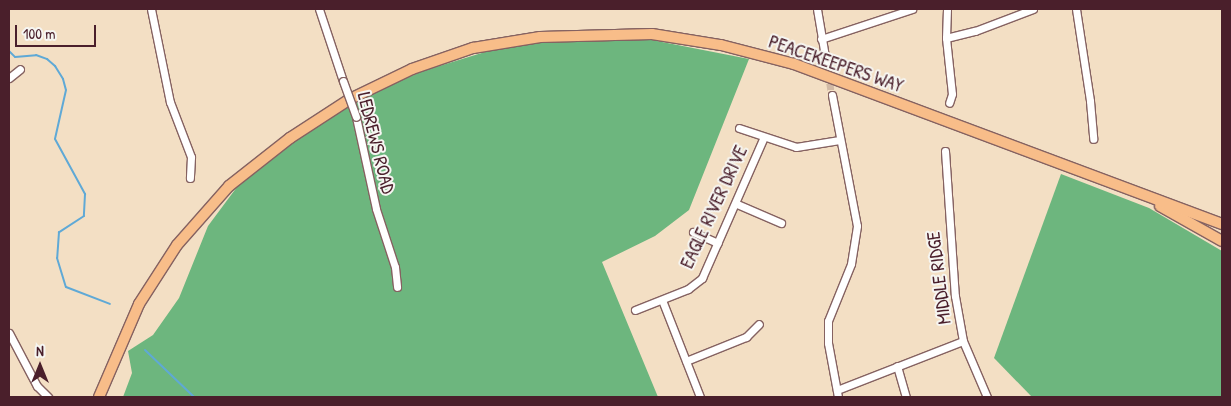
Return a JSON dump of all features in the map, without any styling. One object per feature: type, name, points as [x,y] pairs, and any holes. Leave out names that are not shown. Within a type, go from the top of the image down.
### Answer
[{"type":"highway","name":"PEACEKEEPERS WAY","points":[[99,397],[140,304],[177,244],[229,186],[290,138],[350,99],[412,69],[473,48],[540,37],[593,33],[652,34],[721,45],[794,64],[1222,223]]},
{"type":"highway","points":[[1131,190],[1222,241]]},
{"type":"street","points":[[151,9],[170,102],[191,157],[190,178]]},
{"type":"street","name":"LEDREWS ROAD","points":[[319,9],[356,117],[376,209],[395,267],[397,287]]},
{"type":"street","points":[[817,9],[826,62]]},
{"type":"street","points":[[821,39],[912,9]]},
{"type":"street","points":[[947,9],[946,38],[952,94],[949,103]]},
{"type":"street","points":[[946,38],[975,31],[1033,9]]},
{"type":"street","points":[[1076,9],[1090,101],[1092,139]]},
{"type":"street","points":[[9,78],[20,68]]},
{"type":"street","points":[[832,95],[839,140],[857,226],[850,264],[828,321],[828,343],[837,394],[896,366],[964,341]]},
{"type":"street","points":[[739,128],[801,148],[839,140]]},
{"type":"street","name":"EAGLE RIVER DRIVE","points":[[635,310],[662,300],[697,283],[736,204],[764,137]]},
{"type":"street","name":"MIDDLE RIDGE","points":[[945,151],[955,296],[964,341],[987,397]]},
{"type":"street","points":[[736,204],[781,223]]},
{"type":"street","points":[[693,232],[718,243]]},
{"type":"street","points":[[662,300],[700,397]]},
{"type":"street","points":[[686,361],[746,337],[759,324]]},
{"type":"street","points":[[9,333],[37,386],[48,397]]},
{"type":"street","points":[[896,366],[906,397]]},
{"type":"green space","points":[[573,39],[652,40],[749,59],[689,210],[655,236],[602,262],[658,397],[123,397],[132,373],[128,351],[153,335],[179,298],[208,226],[237,187],[311,129],[356,100],[423,71],[498,48]]},
{"type":"green space","points":[[1061,174],[1149,208],[1222,251],[1222,397],[1032,397],[994,358]]},
{"type":"waterway","points":[[9,51],[15,57],[36,55],[47,59],[55,66],[63,79],[66,90],[55,139],[85,194],[84,216],[59,232],[57,258],[66,287],[110,304]]},
{"type":"waterway","points":[[145,350],[194,397]]},
{"type":"tunnel","points":[[826,62],[832,95]]}]
